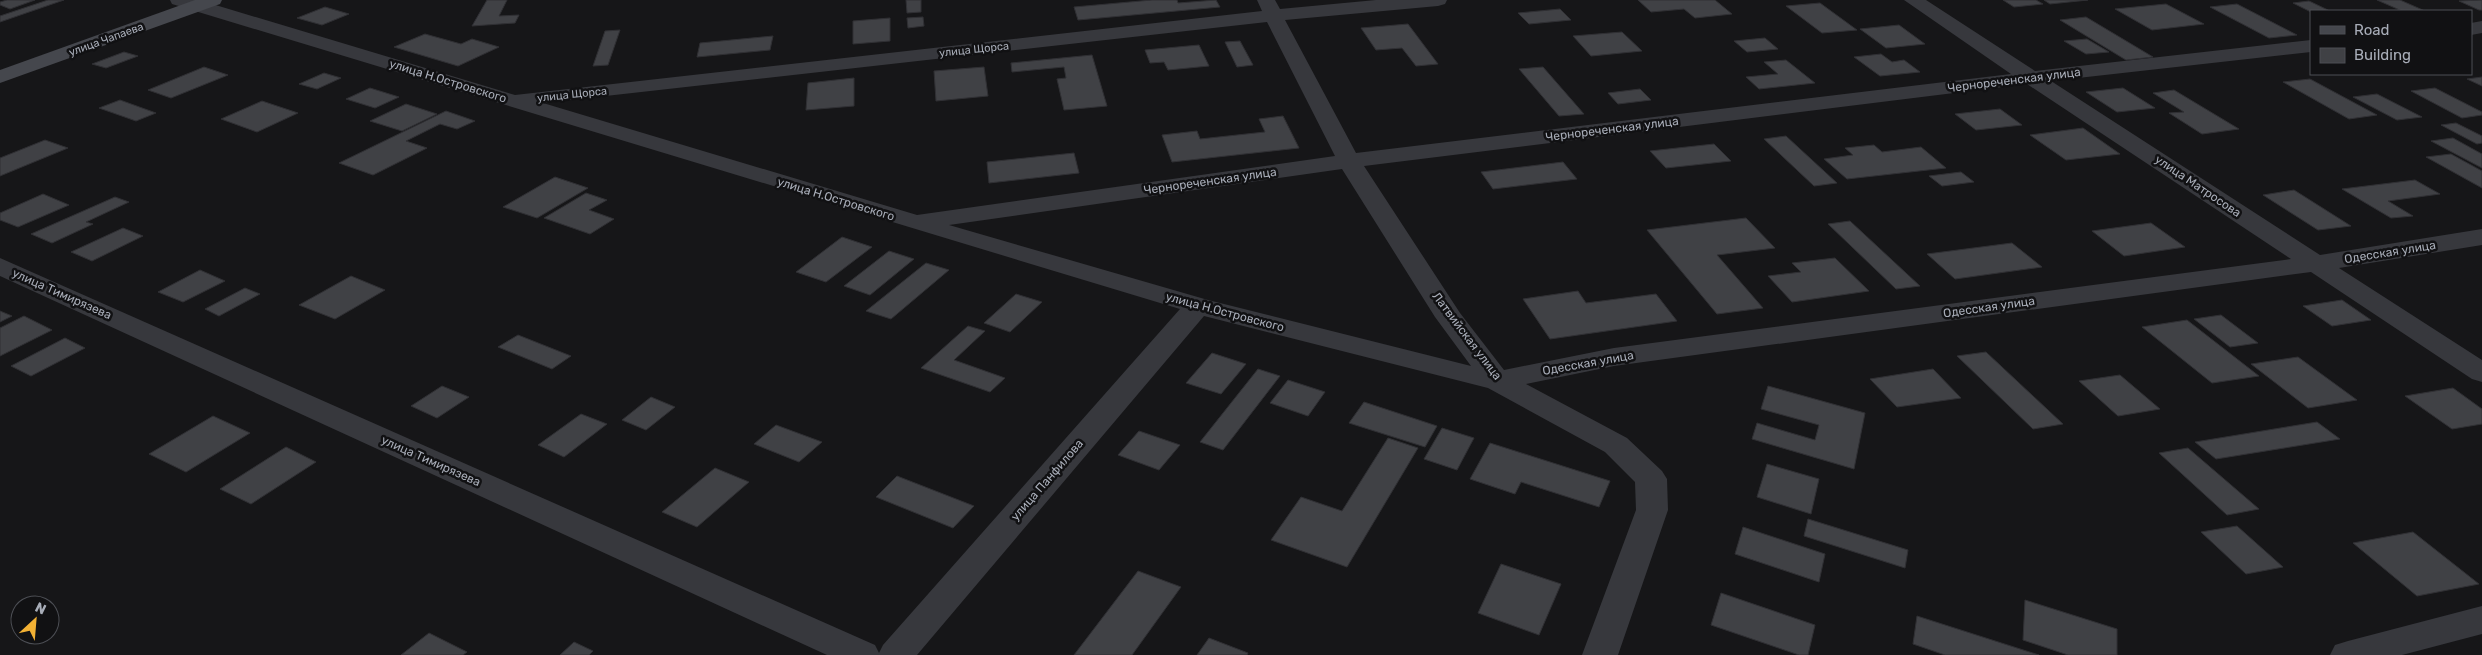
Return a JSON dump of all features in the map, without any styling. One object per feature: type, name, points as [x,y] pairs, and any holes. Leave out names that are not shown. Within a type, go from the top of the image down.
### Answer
[{"type":"street","name":"улица Щорса","points":[[512,100],[1270,8],[1438,0]]},
{"type":"street","name":"улица Матросова","points":[[1913,0],[2034,77],[2482,373]]},
{"type":"street","name":"улица Чапаева","points":[[0,78],[196,2]]},
{"type":"street","name":"улица Н.Островского","points":[[196,2],[914,222],[1198,306],[1394,357],[1497,381]]},
{"type":"street","name":"Латвийская улица","points":[[1270,8],[1349,161],[1449,317],[1497,381],[1616,445],[1652,479],[1652,510],[1600,655]]},
{"type":"street","name":"Чернореченская улица","points":[[914,222],[1349,161],[2034,77],[2310,46]]},
{"type":"street","name":"Одесская улица","points":[[1497,381],[1614,357],[2315,264],[2482,238]]},
{"type":"street","name":"улица Тимирязева","points":[[0,266],[862,655]]},
{"type":"street","name":"улица Панфилова","points":[[896,655],[1198,306]]},
{"type":"street","points":[[2348,655],[2482,620]]},
{"type":"building","points":[[7,0],[35,0],[10,9],[0,5],[0,2]]},
{"type":"building","points":[[48,0],[64,0],[0,22],[0,16]]},
{"type":"building","points":[[487,0],[507,0],[499,16],[519,15],[515,23],[472,26]]},
{"type":"building","points":[[906,0],[921,0],[921,12],[907,13]]},
{"type":"building","points":[[1152,0],[1177,0],[1178,3],[1216,0],[1220,7],[1078,20],[1074,7]]},
{"type":"building","points":[[1638,0],[1715,0],[1732,14],[1695,18],[1684,9],[1651,12]]},
{"type":"building","points":[[2003,0],[2036,0],[2043,4],[2014,7]]},
{"type":"building","points":[[2044,0],[2088,0],[2050,4]]},
{"type":"building","points":[[2377,0],[2400,0],[2423,10],[2400,10]]},
{"type":"building","points":[[2482,0],[2482,10],[2459,1]]},
{"type":"building","points":[[2309,1],[2328,10],[2310,12],[2293,3]]},
{"type":"building","points":[[1820,3],[1857,30],[1822,33],[1786,6]]},
{"type":"building","points":[[2166,4],[2204,24],[2152,30],[2115,9]]},
{"type":"building","points":[[2237,4],[2297,35],[2269,38],[2210,7]]},
{"type":"building","points":[[325,7],[349,14],[322,25],[297,18]]},
{"type":"building","points":[[1560,9],[1571,20],[1529,24],[1518,13]]},
{"type":"building","points":[[923,17],[924,26],[908,28],[907,18]]},
{"type":"building","points":[[2086,17],[2153,57],[2126,60],[2060,20]]},
{"type":"building","points":[[890,18],[890,41],[853,44],[853,21]]},
{"type":"building","points":[[1408,24],[1438,64],[1416,66],[1402,48],[1376,50],[1361,28]]},
{"type":"building","points":[[1899,25],[1925,44],[1886,48],[1860,29]]},
{"type":"building","points":[[620,30],[608,65],[593,66],[605,31]]},
{"type":"building","points":[[1622,32],[1642,51],[1591,56],[1573,36]]},
{"type":"building","points":[[425,34],[461,44],[472,39],[499,47],[458,66],[394,47]]},
{"type":"building","points":[[773,36],[770,50],[697,57],[700,43]]},
{"type":"building","points":[[1765,38],[1778,49],[1747,52],[1734,41]]},
{"type":"building","points":[[2087,39],[2109,52],[2086,54],[2064,41]]},
{"type":"building","points":[[1240,41],[1253,65],[1237,67],[1225,42]]},
{"type":"building","points":[[1199,45],[1209,66],[1168,70],[1164,62],[1150,63],[1145,50]]},
{"type":"building","points":[[124,52],[138,56],[106,68],[92,64]]},
{"type":"building","points":[[1881,54],[1892,62],[1904,60],[1920,72],[1880,76],[1854,57]]},
{"type":"building","points":[[1092,55],[1107,106],[1064,110],[1057,79],[1066,78],[1064,67],[1012,72],[1011,63]]},
{"type":"building","points":[[1786,60],[1815,83],[1759,89],[1746,77],[1778,74],[1764,62]]},
{"type":"building","points":[[204,67],[228,75],[171,98],[148,90]]},
{"type":"building","points":[[984,67],[988,96],[936,101],[934,71]]},
{"type":"building","points":[[1543,67],[1584,114],[1559,116],[1519,69]]},
{"type":"building","points":[[324,73],[341,78],[317,89],[299,84]]},
{"type":"building","points":[[2482,77],[2482,86],[2467,79]]},
{"type":"building","points":[[854,78],[854,106],[806,110],[808,83]]},
{"type":"building","points":[[2310,79],[2377,115],[2349,119],[2283,82]]},
{"type":"building","points":[[370,88],[399,97],[375,108],[346,99]]},
{"type":"building","points":[[2123,88],[2155,108],[2117,112],[2086,92]]},
{"type":"building","points":[[2435,88],[2482,112],[2482,115],[2462,118],[2411,91]]},
{"type":"building","points":[[1640,89],[1651,100],[1618,104],[1608,93]]},
{"type":"building","points":[[2174,90],[2239,129],[2202,134],[2169,113],[2184,112],[2153,93]]},
{"type":"building","points":[[2377,94],[2422,117],[2397,120],[2353,97]]},
{"type":"building","points":[[120,100],[156,113],[136,121],[99,108]]},
{"type":"building","points":[[262,101],[298,113],[257,132],[221,119]]},
{"type":"building","points":[[406,104],[437,114],[402,131],[370,121]]},
{"type":"building","points":[[2000,109],[2022,125],[1976,130],[1955,114]]},
{"type":"building","points":[[446,111],[475,121],[457,129],[440,124],[406,141],[427,148],[373,175],[339,163]]},
{"type":"building","points":[[1283,116],[1299,148],[1172,162],[1162,135],[1197,131],[1200,139],[1265,132],[1259,119]]},
{"type":"building","points":[[2456,123],[2482,136],[2482,143],[2477,144],[2441,125]]},
{"type":"building","points":[[2083,128],[2120,154],[2066,160],[2030,135]]},
{"type":"building","points":[[1786,136],[1837,183],[1814,186],[1764,139]]},
{"type":"building","points":[[2453,138],[2482,154],[2482,168],[2431,141]]},
{"type":"building","points":[[45,140],[68,148],[0,176],[0,158]]},
{"type":"building","points":[[1714,144],[1731,161],[1666,168],[1650,151]]},
{"type":"building","points":[[1874,145],[1882,152],[1921,147],[1946,168],[1847,179],[1824,159],[1853,155],[1845,148]]},
{"type":"building","points":[[1074,153],[1079,173],[989,183],[987,162]]},
{"type":"building","points":[[2451,154],[2482,171],[2482,188],[2426,157]]},
{"type":"building","points":[[1563,162],[1577,179],[1493,189],[1481,172]]},
{"type":"building","points":[[1961,172],[1974,182],[1942,186],[1929,176]]},
{"type":"building","points":[[555,177],[588,188],[537,218],[503,207]]},
{"type":"building","points":[[2415,180],[2440,194],[2388,201],[2413,216],[2391,218],[2342,189]]},
{"type":"building","points":[[2294,190],[2351,226],[2318,230],[2263,195]]},
{"type":"building","points":[[586,193],[607,200],[589,210],[614,219],[590,234],[544,218]]},
{"type":"building","points":[[43,194],[69,205],[18,227],[0,220],[0,213]]},
{"type":"building","points":[[115,197],[129,202],[86,222],[93,224],[52,243],[31,234]]},
{"type":"building","points":[[1746,218],[1775,248],[1717,255],[1763,308],[1717,314],[1647,230]]},
{"type":"building","points":[[1850,221],[1920,286],[1896,289],[1828,224]]},
{"type":"building","points":[[2151,223],[2185,247],[2124,256],[2092,231]]},
{"type":"building","points":[[123,228],[143,236],[92,261],[71,252]]},
{"type":"building","points":[[842,237],[872,247],[826,282],[796,272]]},
{"type":"building","points":[[2012,243],[2042,267],[1955,279],[1927,254]]},
{"type":"building","points":[[889,251],[914,259],[870,295],[844,286]]},
{"type":"building","points":[[1835,258],[1869,291],[1792,302],[1768,276],[1801,272],[1792,263]]},
{"type":"building","points":[[926,263],[949,270],[891,319],[866,311]]},
{"type":"building","points":[[200,270],[225,281],[183,302],[158,292]]},
{"type":"building","points":[[351,276],[385,290],[335,319],[299,305]]},
{"type":"building","points":[[245,288],[260,294],[219,316],[205,309]]},
{"type":"building","points":[[1578,291],[1586,303],[1656,294],[1677,321],[1550,339],[1523,299]]},
{"type":"building","points":[[1016,294],[1042,302],[1010,332],[984,323]]},
{"type":"building","points":[[2342,300],[2371,320],[2332,326],[2303,306]]},
{"type":"building","points":[[0,311],[12,316],[0,322]]},
{"type":"building","points":[[2221,315],[2258,343],[2230,347],[2194,319]]},
{"type":"building","points":[[24,316],[52,330],[0,356],[0,328]]},
{"type":"building","points":[[2187,320],[2259,376],[2212,383],[2142,327]]},
{"type":"building","points":[[968,326],[985,331],[954,360],[1005,378],[990,392],[921,368]]},
{"type":"building","points":[[518,335],[571,356],[552,369],[498,347]]},
{"type":"building","points":[[65,338],[85,348],[31,376],[11,366]]},
{"type":"building","points":[[1986,352],[2063,424],[2033,429],[1957,356]]},
{"type":"building","points":[[1212,353],[1246,364],[1221,394],[1186,383]]},
{"type":"building","points":[[2298,357],[2357,400],[2308,408],[2251,364]]},
{"type":"building","points":[[1258,369],[1280,376],[1223,450],[1200,442]]},
{"type":"building","points":[[1933,369],[1961,398],[1897,407],[1870,379]]},
{"type":"building","points":[[2120,375],[2160,409],[2118,416],[2079,381]]},
{"type":"building","points":[[1288,380],[1325,392],[1308,416],[1270,403]]},
{"type":"building","points":[[442,386],[469,397],[437,418],[411,406]]},
{"type":"building","points":[[1768,386],[1865,413],[1854,469],[1752,439],[1757,423],[1815,440],[1819,425],[1761,409]]},
{"type":"building","points":[[2453,388],[2482,409],[2482,424],[2452,429],[2405,396]]},
{"type":"building","points":[[651,397],[675,407],[646,430],[622,420]]},
{"type":"building","points":[[1364,402],[1437,426],[1425,447],[1349,423]]},
{"type":"building","points":[[581,414],[607,424],[564,457],[538,445]]},
{"type":"building","points":[[213,416],[250,433],[186,472],[149,454]]},
{"type":"building","points":[[2317,422],[2340,439],[2216,459],[2195,442]]},
{"type":"building","points":[[776,425],[822,442],[799,462],[754,444]]},
{"type":"building","points":[[1442,428],[1474,438],[1457,470],[1424,459]]},
{"type":"building","points":[[1139,431],[1180,445],[1159,470],[1118,455]]},
{"type":"building","points":[[1388,438],[1418,448],[1347,567],[1271,540],[1301,497],[1342,511]]},
{"type":"building","points":[[1490,443],[1610,481],[1599,507],[1521,482],[1515,494],[1470,479]]},
{"type":"building","points":[[286,447],[316,462],[251,504],[220,489]]},
{"type":"building","points":[[2188,448],[2259,509],[2227,515],[2159,453]]},
{"type":"building","points":[[1767,464],[1819,479],[1811,514],[1757,497]]},
{"type":"building","points":[[715,468],[749,482],[697,527],[662,512]]},
{"type":"building","points":[[897,476],[974,506],[953,528],[876,497]]},
{"type":"building","points":[[1808,519],[1908,550],[1905,568],[1804,536]]},
{"type":"building","points":[[2237,526],[2283,567],[2246,574],[2201,532]]},
{"type":"building","points":[[1743,527],[1825,554],[1819,582],[1735,554]]},
{"type":"building","points":[[2413,532],[2479,584],[2417,596],[2353,543]]},
{"type":"building","points":[[1501,564],[1561,584],[1539,635],[1478,613]]},
{"type":"building","points":[[1138,571],[1181,587],[1132,655],[1074,655]]},
{"type":"building","points":[[1721,593],[1815,625],[1808,655],[1799,655],[1711,625]]},
{"type":"building","points":[[2025,600],[2117,629],[2117,655],[2068,655],[2023,640]]},
{"type":"building","points":[[1917,616],[2039,655],[1945,655],[1913,644]]},
{"type":"building","points":[[429,633],[467,652],[463,655],[401,655]]},
{"type":"building","points":[[1209,638],[1248,653],[1247,655],[1197,655]]},
{"type":"building","points":[[574,642],[593,651],[589,655],[560,655]]}]
